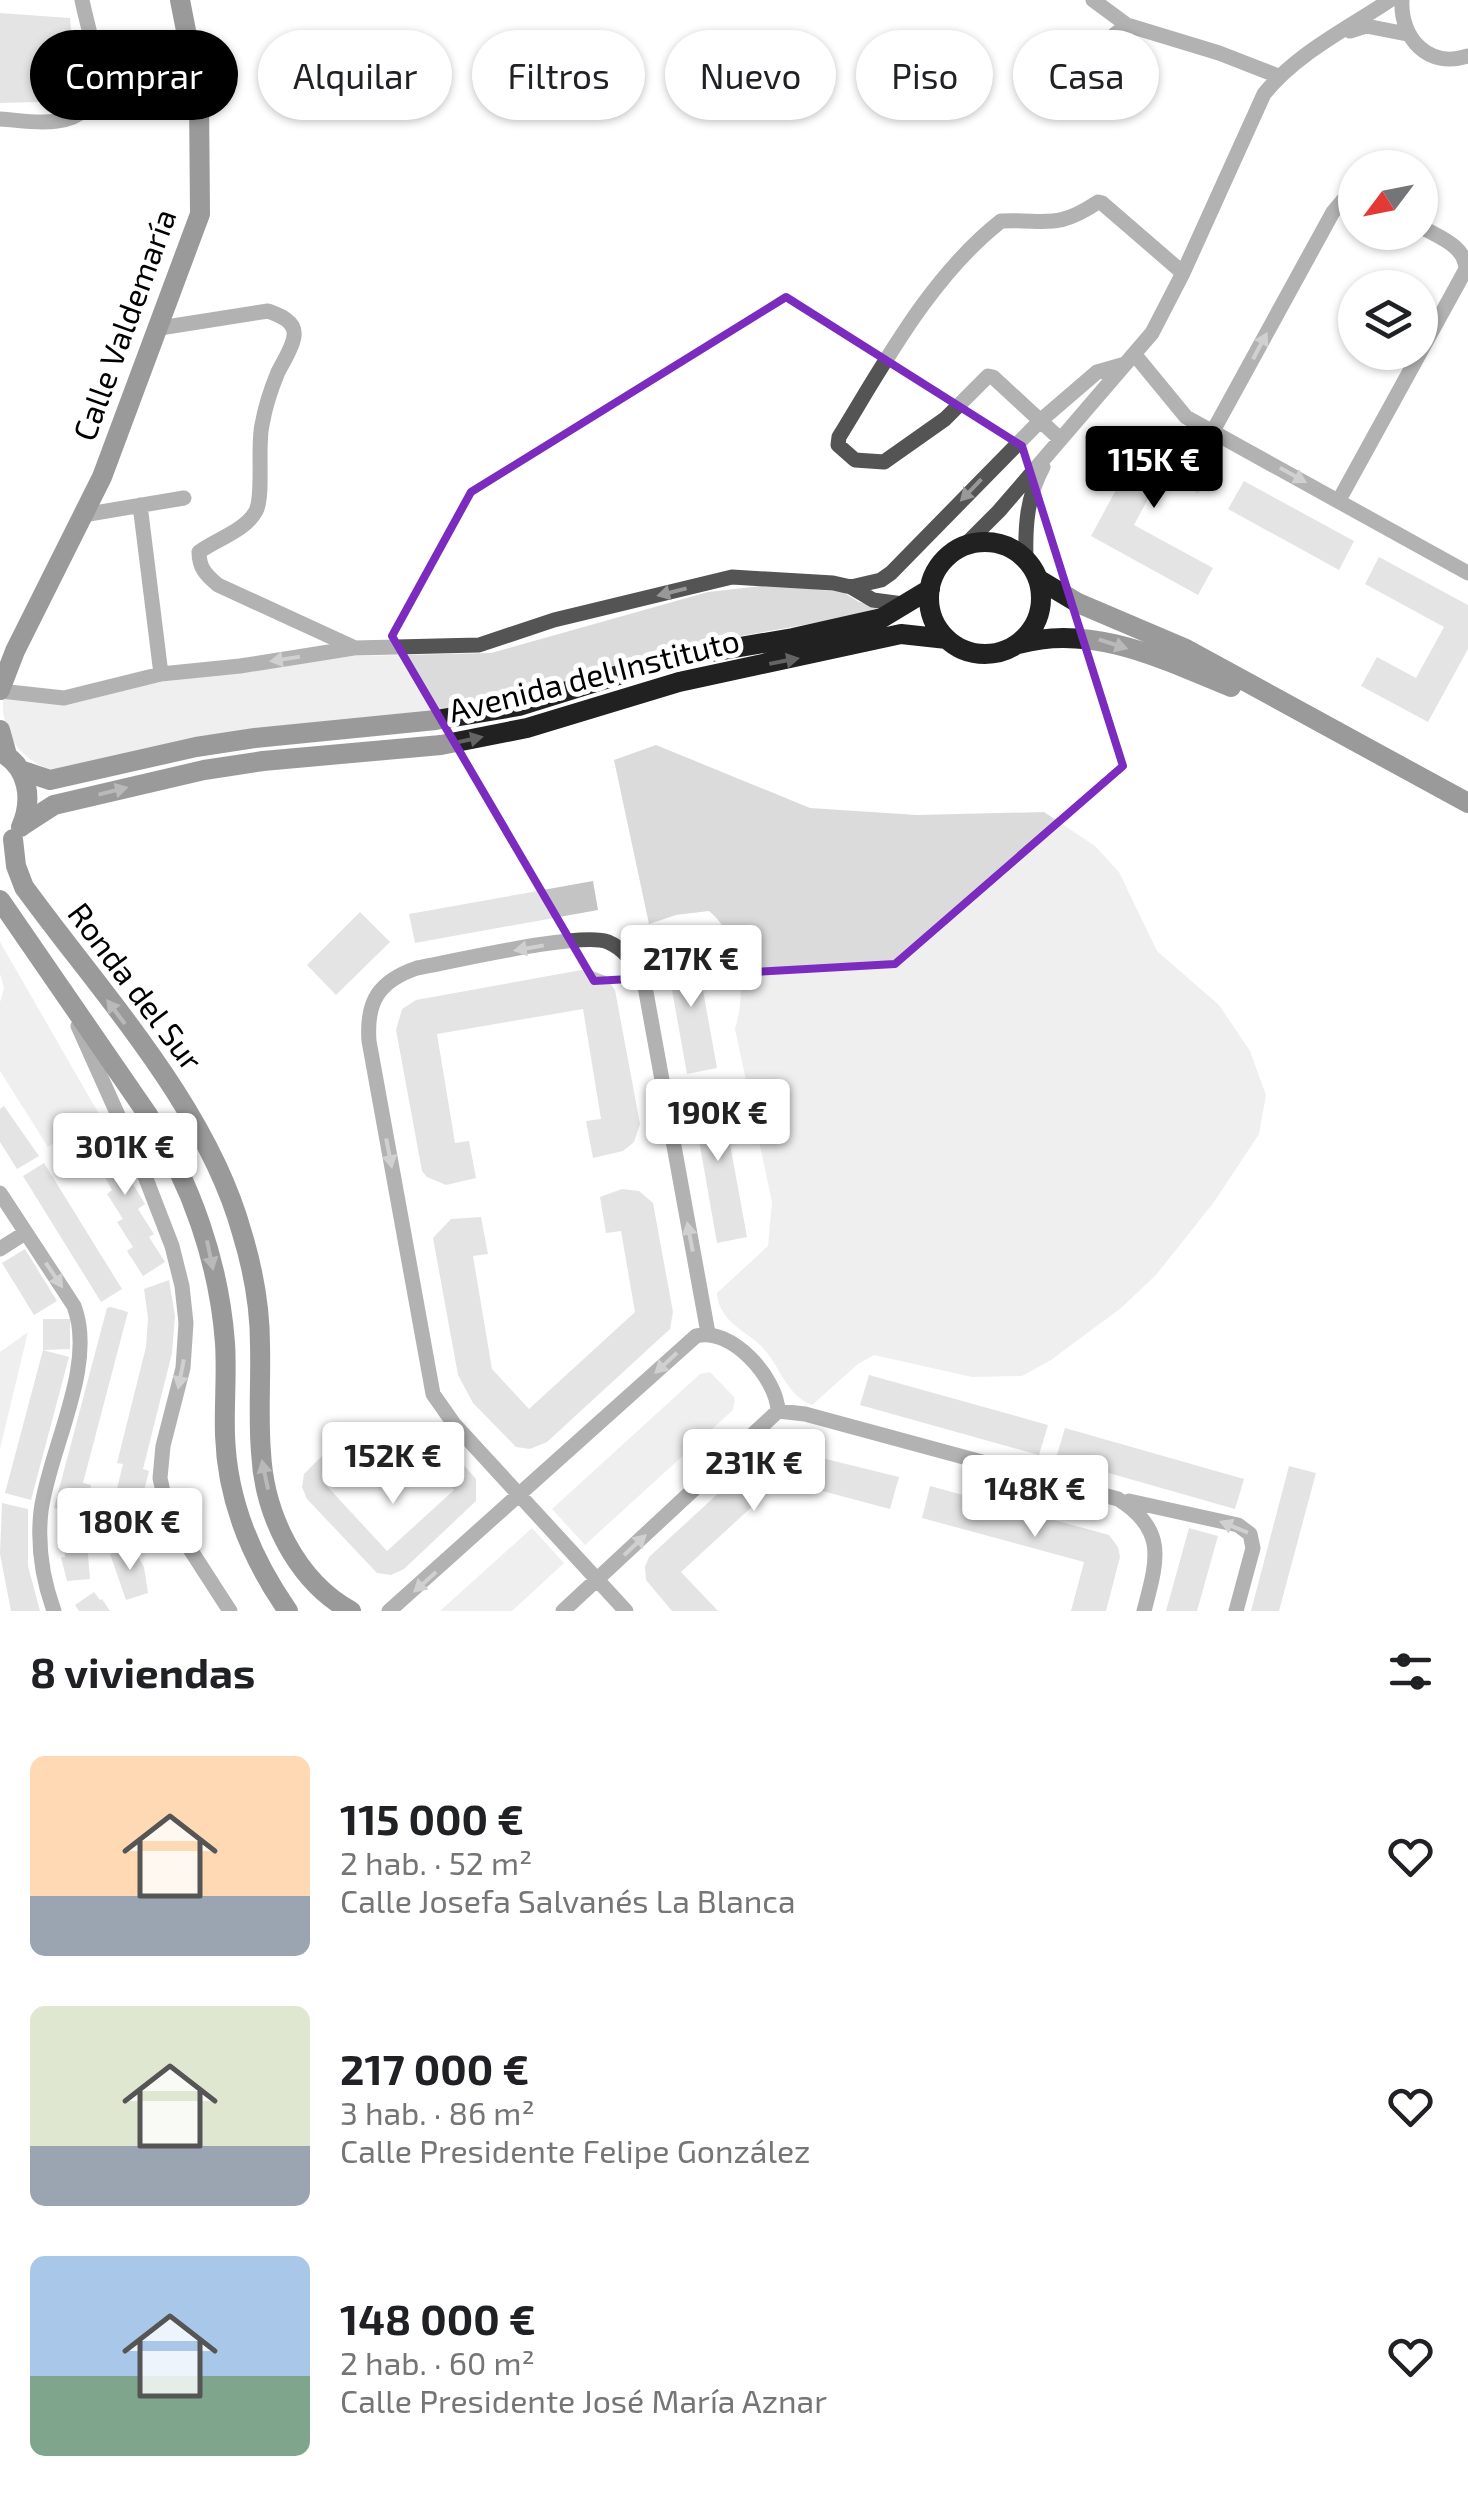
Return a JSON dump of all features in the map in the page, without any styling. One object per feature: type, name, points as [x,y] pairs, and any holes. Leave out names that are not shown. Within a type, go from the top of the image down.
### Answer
[{"type":"main road","name":"Calle Valdemaría","points":[[0,690],[8,662],[102,477],[200,214],[199,97],[180,0]]},
{"type":"main road","points":[[1018,644],[1040,613],[1042,594],[1026,559],[1008,546],[986,542],[964,546],[948,556],[936,571],[930,589],[933,617],[947,639],[960,648],[996,654],[1046,636],[1094,638],[1181,666],[1313,721]]},
{"type":"main road","points":[[1038,579],[1078,603],[1186,649],[1468,803]]},
{"type":"main road","name":"Avenida del Instituto","points":[[9,759],[50,780],[236,741],[436,720],[520,706],[670,659],[882,618],[930,589]]},
{"type":"main road","name":"Avenida del Instituto","points":[[12,838],[54,806],[204,770],[441,745],[527,728],[679,682],[901,634],[947,639]]},
{"type":"main road","points":[[0,730],[9,759]]},
{"type":"main road","name":"Ronda del Sur","points":[[9,759],[28,787],[28,808],[12,838],[24,887],[178,1092],[220,1173],[242,1232],[256,1294],[260,1456],[268,1494],[288,1548],[316,1586],[351,1611]]},
{"type":"main road","name":"Ronda del Sur","points":[[0,901],[167,1146],[207,1240],[225,1343],[228,1469],[247,1541],[288,1611]]},
{"type":"street","points":[[0,119],[49,122],[71,117],[93,101],[98,84],[82,0]]},
{"type":"street","points":[[1093,0],[1127,25],[1220,53],[1278,76]]},
{"type":"street","points":[[964,546],[999,511],[1152,333],[1264,94],[1278,76],[1390,0]]},
{"type":"street","points":[[1402,0],[1408,34],[1418,47],[1432,56],[1468,56]]},
{"type":"street","points":[[1121,30],[1127,25]]},
{"type":"street","points":[[1332,36],[1366,26],[1408,34]]},
{"type":"street","points":[[1058,438],[988,376],[945,419],[884,462],[854,460],[838,445],[865,394],[932,292],[1001,221],[1060,222],[1102,203],[1183,273]]},
{"type":"street","points":[[1214,431],[1338,206]]},
{"type":"street","points":[[1339,500],[1466,269],[1465,259],[1456,247],[1438,236]]},
{"type":"street","points":[[160,328],[268,311],[292,324],[294,336],[261,426],[259,503],[254,516],[200,552],[199,562],[205,574],[218,585],[354,648]]},
{"type":"street","points":[[1131,359],[1186,417],[1465,568]]},
{"type":"street","name":"Avenida del Instituto","points":[[0,690],[64,698],[161,674],[354,648],[479,645],[554,620],[732,577],[851,587],[881,580],[1040,420],[1097,372],[1131,359]]},
{"type":"street","points":[[1026,559],[1024,522],[1034,484],[1058,438]]},
{"type":"street","points":[[83,515],[184,498]]},
{"type":"street","points":[[140,505],[161,674]]},
{"type":"street","name":"Avenida del Instituto","points":[[851,587],[873,600],[904,604]]},
{"type":"street","points":[[8,662],[24,692]]},
{"type":"street","points":[[626,1611],[454,1424],[433,1394],[368,1041],[367,1018],[384,985],[417,968],[571,940],[608,942],[636,965],[644,981],[708,1333]]},
{"type":"street","points":[[60,986],[110,1094],[172,1246],[182,1286],[184,1368],[163,1446],[160,1478],[168,1515],[230,1611]]},
{"type":"street","points":[[0,1193],[74,1306],[81,1324],[78,1364],[42,1508],[41,1564],[54,1611]]},
{"type":"street","points":[[0,1249],[25,1233]]},
{"type":"street","points":[[389,1611],[696,1336],[708,1333],[732,1343],[778,1398],[778,1411],[563,1611]]},
{"type":"street","points":[[778,1411],[805,1414],[1118,1498],[1238,1525],[1250,1534],[1253,1548],[1236,1611]]},
{"type":"street","points":[[1118,1498],[1136,1510],[1156,1544],[1157,1562],[1144,1611]]},
{"type":"highlighted area","points":[[786,297],[1022,446],[1123,766],[895,964],[594,981],[392,636],[471,492]]},
{"type":"shaded area","points":[[770,585],[843,592],[859,602],[883,607],[838,619],[678,647],[474,708],[56,772],[23,753],[5,723],[3,697],[70,704],[159,682],[355,656],[491,653],[708,592]]},
{"type":"shaded area","points":[[656,745],[810,808],[917,815],[1044,812],[1095,846],[1119,872],[1157,951],[1219,1005],[1250,1051],[1266,1095],[1259,1134],[1214,1202],[1156,1275],[1121,1308],[1051,1360],[1022,1376],[972,1377],[874,1355],[858,1364],[812,1405],[789,1387],[757,1342],[725,1315],[717,1293],[768,1246],[772,1202],[735,1029],[741,981],[729,935],[709,911],[676,915],[649,924],[614,760]]},
{"type":"shaded area","points":[[0,942],[99,1114],[48,1147],[0,1071],[0,1002],[4,988]]},
{"type":"shaded area","points":[[28,1332],[0,1449],[0,1352]]},
{"type":"shaded area","points":[[710,1372],[735,1398],[733,1410],[585,1545],[552,1509],[700,1374]]},
{"type":"shaded area","points":[[532,1528],[564,1563],[512,1611],[440,1611]]},
{"type":"building","points":[[0,13],[70,18],[71,30],[30,30],[30,102],[0,103]]},
{"type":"building","points":[[1149,429],[1214,465],[1198,493],[1162,473],[1134,525],[1213,568],[1198,595],[1091,536]]},
{"type":"building","points":[[1244,481],[1354,541],[1339,570],[1228,509]]},
{"type":"building","points":[[1379,557],[1468,605],[1468,649],[1428,722],[1361,686],[1377,657],[1416,678],[1444,627],[1365,584]]},
{"type":"building","points":[[593,881],[598,910],[415,943],[409,914]]},
{"type":"building","points":[[360,912],[390,942],[336,995],[307,965]]},
{"type":"building","points":[[695,946],[717,1068],[687,1074],[665,951]]},
{"type":"building","points":[[587,969],[606,976],[615,990],[640,1124],[634,1142],[623,1151],[593,1158],[586,1121],[601,1119],[583,1009],[437,1034],[455,1143],[469,1141],[476,1178],[446,1185],[427,1177],[422,1171],[396,1030],[402,1009],[416,1000]]},
{"type":"building","points":[[719,1084],[747,1237],[717,1243],[690,1089]]},
{"type":"building","points":[[4,1106],[39,1156],[17,1169],[0,1142],[0,1109]]},
{"type":"building","points":[[105,1123],[135,1176],[130,1179],[145,1204],[138,1209],[165,1262],[143,1276],[127,1251],[133,1247],[117,1222],[123,1219],[107,1194],[112,1190],[83,1137]]},
{"type":"building","points":[[44,1163],[122,1289],[101,1302],[23,1176]]},
{"type":"building","points":[[622,1189],[639,1191],[653,1203],[673,1312],[670,1329],[547,1442],[530,1449],[516,1447],[473,1403],[458,1375],[433,1238],[451,1219],[481,1217],[488,1254],[473,1256],[492,1369],[529,1409],[635,1312],[621,1231],[606,1233],[600,1197]]},
{"type":"building","points":[[25,1249],[57,1301],[34,1315],[2,1263]]},
{"type":"building","points":[[169,1280],[175,1316],[172,1353],[143,1469],[149,1471],[142,1499],[152,1502],[144,1530],[119,1524],[126,1495],[116,1493],[123,1464],[117,1463],[146,1347],[144,1289]]},
{"type":"building","points":[[107,1308],[128,1312],[83,1483],[91,1485],[83,1515],[54,1508]]},
{"type":"building","points":[[43,1319],[70,1319],[70,1349],[43,1350]]},
{"type":"building","points":[[43,1350],[69,1357],[31,1500],[5,1493]]},
{"type":"building","points":[[869,1375],[1048,1425],[1039,1455],[860,1405]]},
{"type":"building","points":[[1065,1428],[1244,1479],[1235,1509],[1056,1458]]},
{"type":"building","points":[[434,1431],[476,1479],[476,1501],[404,1569],[391,1575],[377,1573],[307,1499],[302,1487],[304,1474],[334,1444],[351,1462],[326,1485],[387,1551],[454,1490],[416,1448]]},
{"type":"building","points":[[777,1447],[899,1477],[890,1509],[781,1480],[681,1572],[718,1611],[672,1611],[646,1580],[649,1557],[761,1454]]},
{"type":"building","points":[[1289,1466],[1316,1473],[1279,1611],[1251,1611]]},
{"type":"building","points":[[930,1486],[1109,1535],[1120,1557],[1106,1611],[1071,1611],[1084,1562],[922,1518]]},
{"type":"building","points":[[2,1503],[28,1509],[28,1566],[40,1611],[11,1611],[0,1554]]},
{"type":"building","points":[[1189,1528],[1218,1536],[1197,1611],[1166,1611]]},
{"type":"building","points":[[86,1531],[90,1579],[67,1581],[61,1557],[65,1557],[63,1533]]},
{"type":"building","points":[[132,1546],[144,1567],[148,1593],[126,1600],[110,1554]]},
{"type":"building","points":[[94,1592],[110,1611],[79,1611],[75,1605]]}]
